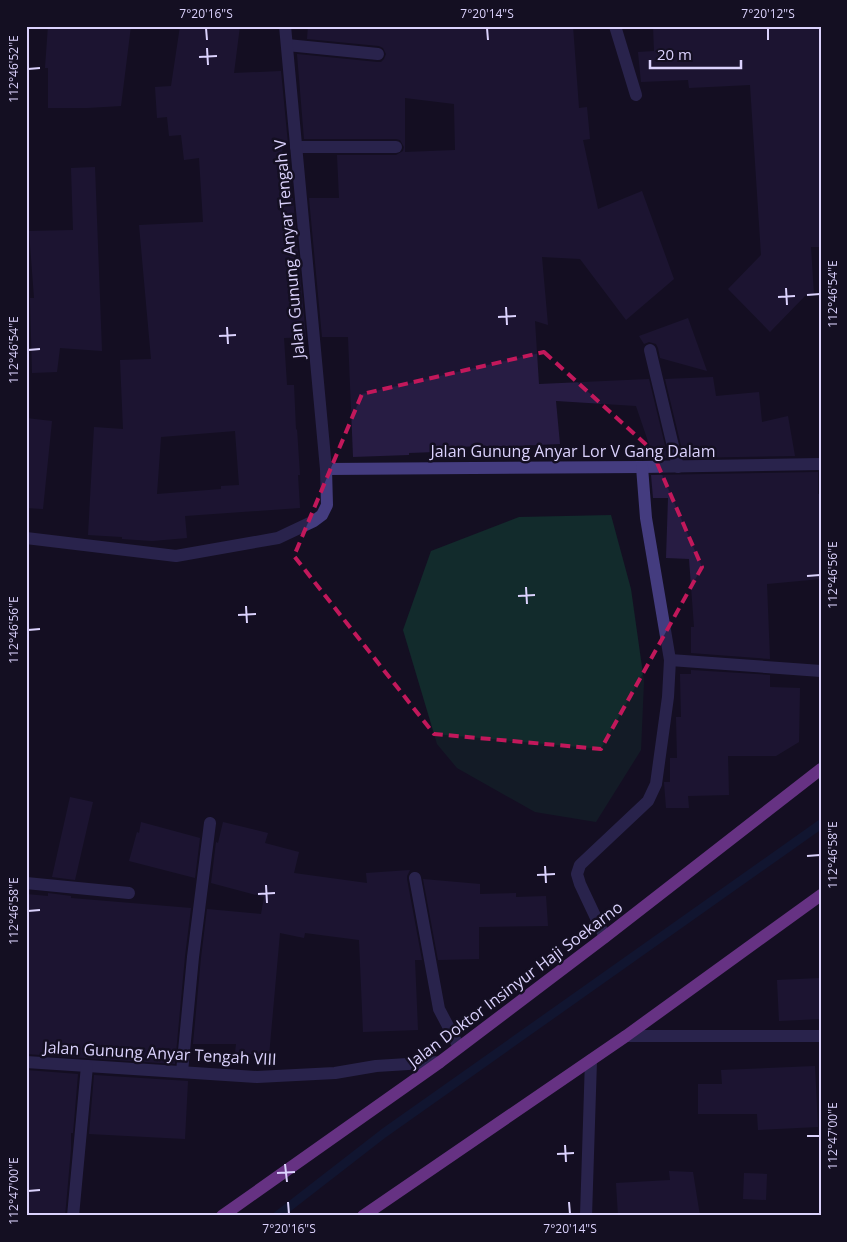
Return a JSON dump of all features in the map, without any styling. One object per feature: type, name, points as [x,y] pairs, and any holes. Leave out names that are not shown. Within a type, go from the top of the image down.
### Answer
[{"type":"main road","name":"Jalan Doktor Insinyur Haji Soekarno","points":[[222,1216],[440,1062],[821,769]]},
{"type":"main road","points":[[363,1216],[626,1036],[821,896]]},
{"type":"street","name":"Jalan Gunung Anyar Tengah V","points":[[26,538],[176,556],[278,538],[314,521],[322,514],[327,505],[326,469],[285,26]]},
{"type":"street","points":[[615,26],[636,95]]},
{"type":"street","points":[[287,45],[378,54]]},
{"type":"street","points":[[296,147],[396,148]]},
{"type":"street","points":[[650,350],[678,467]]},
{"type":"street","name":"Jalan Gunung Anyar Lor V Gang Dalam","points":[[326,469],[678,467],[821,464]]},
{"type":"street","points":[[605,937],[577,874],[580,866],[648,801],[656,784],[668,697],[670,660],[646,518],[642,467]]},
{"type":"street","points":[[670,660],[821,671]]},
{"type":"street","points":[[182,1072],[194,950],[210,823]]},
{"type":"street","points":[[415,878],[439,1008],[460,1047]]},
{"type":"street","points":[[26,883],[129,893]]},
{"type":"street","points":[[626,1036],[821,1036]]},
{"type":"street","points":[[586,1216],[591,1060]]},
{"type":"street","name":"Jalan Gunung Anyar Tengah VIII","points":[[26,1062],[257,1077],[335,1073],[376,1066],[440,1062]]},
{"type":"street","points":[[72,1216],[87,1066]]},
{"type":"highlighted area","points":[[544,352],[651,449],[702,567],[601,749],[434,734],[294,556],[362,394]]},
{"type":"green space","points":[[611,515],[631,589],[644,681],[641,750],[596,822],[535,812],[457,768],[437,744],[403,630],[431,551],[519,517]]},
{"type":"building","points":[[48,26],[131,26],[121,106],[48,108],[48,68],[45,68]]},
{"type":"building","points":[[180,26],[240,26],[234,73],[281,71],[288,144],[282,144],[285,198],[293,198],[306,337],[284,338],[287,385],[294,385],[300,475],[298,475],[300,508],[185,516],[187,538],[152,541],[88,535],[94,427],[123,429],[120,360],[151,359],[139,225],[203,222],[199,158],[184,160],[181,135],[169,136],[167,117],[157,118],[155,87],[171,86]],"holes":[[[235,431],[239,485],[221,486],[221,489],[157,494],[161,437]]]},
{"type":"building","points":[[308,26],[573,26],[579,108],[587,107],[590,139],[583,140],[598,209],[642,191],[674,279],[626,320],[580,259],[542,257],[548,325],[535,321],[539,384],[649,379],[668,458],[654,459],[636,406],[556,401],[560,444],[436,447],[436,452],[353,457],[348,337],[322,337],[309,198],[339,198],[337,155],[396,155],[403,151],[404,147],[400,140],[396,139],[304,139],[297,54],[381,62],[386,54],[383,48],[379,46],[307,39]],"holes":[[[405,98],[454,104],[455,150],[405,152]]]},
{"type":"building","points":[[653,26],[821,26],[821,247],[811,247],[814,295],[805,296],[770,332],[728,289],[761,255],[750,85],[689,88],[688,80],[641,82],[638,52],[654,51]]},
{"type":"building","points":[[95,167],[102,351],[60,348],[57,372],[32,373],[30,298],[34,298],[29,231],[73,230],[71,168]]},
{"type":"building","points":[[688,318],[707,371],[660,358],[656,344],[649,342],[644,344],[639,336]]},
{"type":"building","points":[[713,377],[716,396],[759,392],[762,422],[788,416],[795,456],[684,458],[665,379]]},
{"type":"building","points":[[26,418],[52,421],[43,509],[26,508]]},
{"type":"building","points":[[818,472],[818,494],[821,494],[821,579],[767,584],[770,659],[691,653],[691,627],[694,627],[689,559],[666,558],[668,498],[653,498],[651,475]]},
{"type":"building","points":[[691,670],[770,675],[770,687],[800,688],[799,742],[776,756],[728,756],[729,795],[688,796],[689,808],[666,808],[664,782],[670,782],[670,758],[677,758],[676,717],[681,717],[680,674],[691,674]]},
{"type":"building","points":[[70,797],[93,802],[75,880],[52,877]]},
{"type":"building","points":[[141,822],[200,838],[195,878],[129,861]]},
{"type":"building","points":[[223,822],[268,833],[265,843],[299,852],[294,873],[367,883],[366,873],[410,870],[407,879],[422,960],[415,960],[418,1030],[363,1032],[359,940],[305,933],[304,938],[280,933],[269,1056],[235,1053],[236,1044],[193,1044],[207,909],[261,914],[264,897],[211,883],[216,842],[218,843]]},
{"type":"building","points":[[423,879],[480,884],[480,894],[516,893],[516,897],[546,896],[548,926],[479,927],[479,959],[438,960]]},
{"type":"building","points":[[48,893],[71,896],[71,898],[191,908],[175,1064],[26,1054],[26,894],[48,896]]},
{"type":"building","points":[[821,978],[821,1019],[779,1021],[777,980]]},
{"type":"building","points":[[815,1066],[818,1127],[758,1130],[757,1114],[698,1114],[698,1084],[722,1084],[721,1070]]},
{"type":"building","points":[[26,1070],[78,1074],[73,1133],[71,1133],[65,1216],[26,1216]]},
{"type":"building","points":[[94,1075],[188,1081],[185,1139],[89,1134]]},
{"type":"building","points":[[669,1171],[693,1172],[700,1216],[618,1216],[616,1183],[670,1180]]},
{"type":"building","points":[[744,1173],[767,1174],[766,1200],[743,1199]]},
{"type":"waterway","points":[[277,1216],[384,1133],[821,824]]}]
